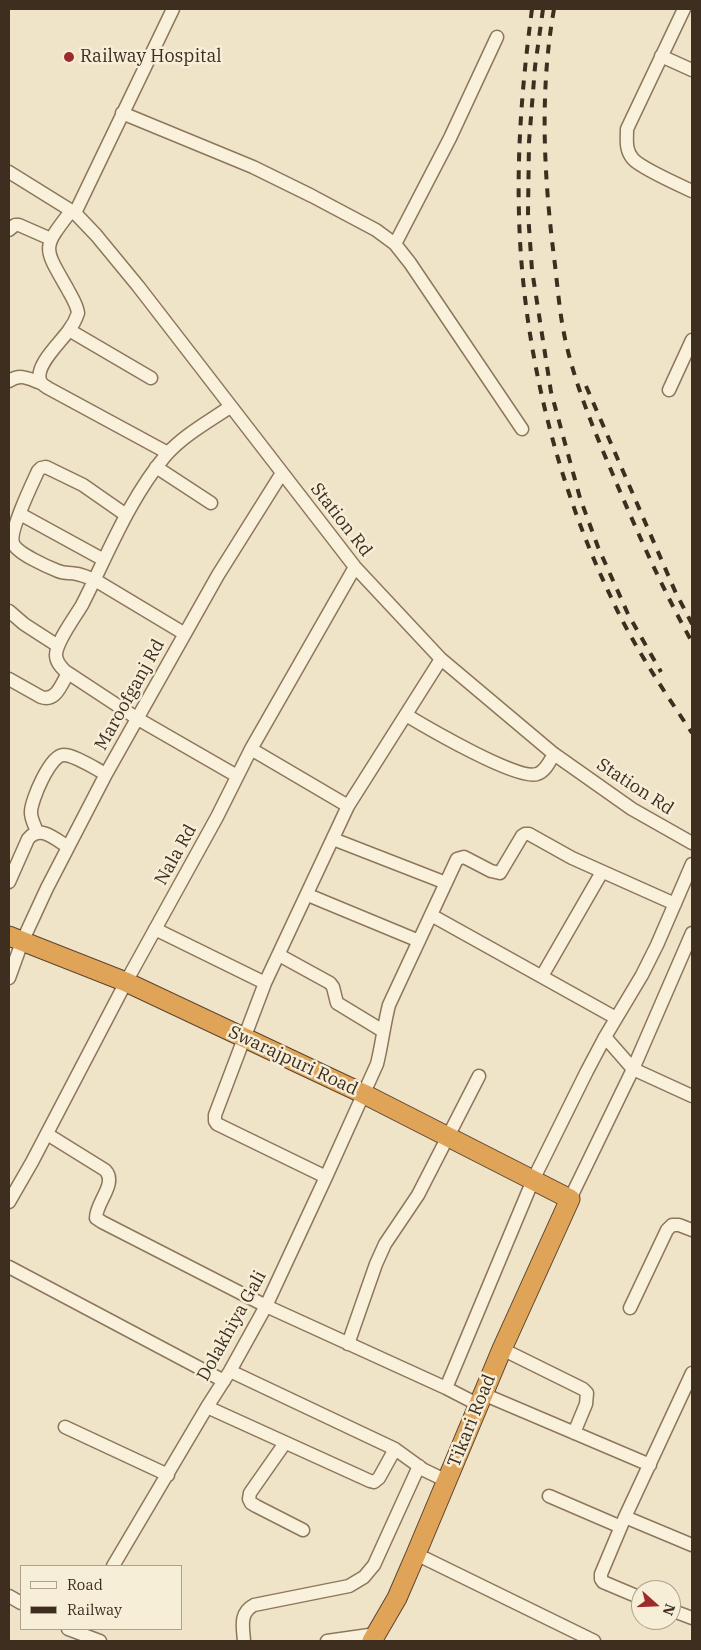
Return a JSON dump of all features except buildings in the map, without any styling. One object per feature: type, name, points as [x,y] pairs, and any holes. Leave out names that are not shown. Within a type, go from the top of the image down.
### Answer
[{"type":"highway","name":"Swarajpuri Road","points":[[15,939],[126,982],[364,1094],[570,1199]]},
{"type":"highway","name":"Tikari Road","points":[[374,1638],[397,1598],[502,1349],[570,1199]]},
{"type":"street","points":[[41,383],[39,378],[42,365],[69,330],[78,313],[77,307],[50,258],[48,249],[51,239],[73,212],[173,9]]},
{"type":"street","points":[[684,9],[627,129],[626,146],[633,159],[646,168],[692,191]]},
{"type":"street","points":[[395,244],[450,138],[497,38]]},
{"type":"street","points":[[661,56],[692,70]]},
{"type":"street","points":[[122,113],[253,168],[312,196],[376,230],[395,244],[410,262],[522,429]]},
{"type":"street","name":"Station Rd","points":[[9,172],[73,212],[96,235],[138,286],[355,567],[441,659],[554,754],[632,809],[692,843]]},
{"type":"street","points":[[9,230],[15,225],[19,225],[51,239]]},
{"type":"street","points":[[69,330],[151,378]]},
{"type":"street","points":[[669,390],[692,340]]},
{"type":"street","points":[[9,381],[15,376],[41,383],[168,453]]},
{"type":"street","points":[[230,407],[185,437],[156,467],[126,516],[95,580],[58,646],[56,656],[58,664],[68,674],[138,719],[237,776]]},
{"type":"street","points":[[126,516],[83,485],[46,467],[41,468],[20,514],[10,544],[57,571],[66,574],[80,574],[95,580],[185,634]]},
{"type":"street","points":[[156,467],[210,503]]},
{"type":"street","name":"Maroofganj Rd","points":[[9,978],[15,939],[218,575],[282,473]]},
{"type":"street","points":[[20,514],[104,560]]},
{"type":"street","name":"Nala Rd","points":[[9,1202],[251,749],[355,567]]},
{"type":"street","points":[[9,611],[24,624],[58,646]]},
{"type":"street","points":[[326,1177],[217,1124],[215,1115],[265,983],[308,895],[348,806],[441,659]]},
{"type":"street","points":[[9,679],[46,699],[55,696],[68,674]]},
{"type":"street","points":[[406,715],[482,756],[528,775],[537,774],[544,770],[554,754]]},
{"type":"street","points":[[251,749],[348,806]]},
{"type":"street","points":[[37,832],[31,814],[32,805],[52,762],[58,755],[64,754],[106,774]]},
{"type":"street","points":[[9,882],[32,834],[43,832],[68,847]]},
{"type":"street","name":"Dolakhiya Gali","points":[[114,1565],[227,1376],[266,1306],[377,1064],[389,1005],[457,859],[464,857],[491,871],[500,873],[525,834],[534,836],[572,858],[602,872]]},
{"type":"street","points":[[333,839],[446,883]]},
{"type":"street","points":[[446,1388],[532,1180],[605,1037],[650,960],[692,864]]},
{"type":"street","points":[[542,976],[602,872],[675,904]]},
{"type":"street","points":[[308,895],[419,941]]},
{"type":"street","points":[[431,915],[616,1018]]},
{"type":"street","points":[[155,929],[265,983]]},
{"type":"street","points":[[570,1199],[633,1069],[692,933]]},
{"type":"street","points":[[279,955],[330,984],[333,987],[337,1003],[383,1031]]},
{"type":"street","points":[[605,1037],[633,1069],[692,1096]]},
{"type":"street","points":[[348,1344],[376,1264],[385,1244],[418,1195],[479,1076]]},
{"type":"street","points":[[47,1134],[110,1174],[110,1181],[96,1212],[96,1218],[102,1222],[266,1306],[446,1388],[574,1432],[650,1464]]},
{"type":"street","points":[[630,1308],[667,1230],[672,1225],[679,1225],[692,1230]]},
{"type":"street","points":[[9,1267],[227,1376],[395,1449],[405,1454],[419,1466],[447,1481]]},
{"type":"street","points":[[502,1349],[583,1389],[587,1393],[586,1404],[574,1432]]},
{"type":"street","points":[[631,1594],[609,1585],[601,1579],[601,1574],[692,1372]]},
{"type":"street","points":[[207,1407],[374,1482],[379,1478],[395,1449]]},
{"type":"street","points":[[65,1427],[168,1474]]},
{"type":"street","points":[[285,1443],[250,1493],[249,1499],[256,1506],[304,1530]]},
{"type":"street","points":[[244,1641],[242,1622],[248,1608],[254,1605],[349,1586],[364,1577],[374,1565],[419,1466]]},
{"type":"street","points":[[549,1496],[692,1545]]},
{"type":"street","points":[[416,1554],[594,1641]]},
{"type":"street","points":[[9,1596],[20,1602]]},
{"type":"street","points":[[71,1633],[100,1641]]},
{"type":"street","points":[[327,1641],[374,1638]]},
{"type":"railway","points":[[532,9],[521,111],[519,215],[527,312],[545,410],[573,505],[590,551],[610,595],[638,648],[692,733]]},
{"type":"railway","points":[[543,9],[535,67],[529,142],[528,213],[532,270],[551,392],[580,498],[598,547],[628,614],[661,672]]},
{"type":"railway","points":[[554,9],[546,72],[546,169],[558,294],[566,343],[582,396],[609,465],[652,563],[692,642]]},
{"type":"railway","points":[[586,386],[675,591],[692,624]]},
{"type":"place","name":"Railway Hospital","points":[[69,57]]}]
